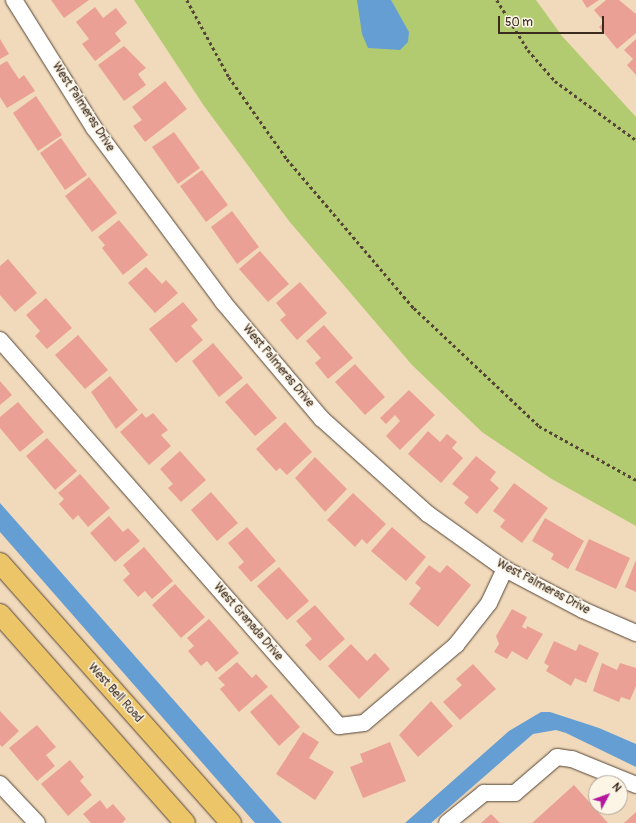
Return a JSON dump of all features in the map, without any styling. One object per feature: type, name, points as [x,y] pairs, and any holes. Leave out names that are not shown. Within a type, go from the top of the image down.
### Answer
[{"type":"main road","name":"West Bell Road","points":[[0,563],[231,823]]},
{"type":"main road","points":[[0,614],[185,823]]},
{"type":"street","name":"West Palmeras Drive","points":[[14,0],[94,128],[223,302],[322,419],[428,514],[505,569],[583,610],[636,633]]},
{"type":"street","name":"West Granada Drive","points":[[0,340],[339,726],[364,723],[456,645],[488,602],[505,569]]},
{"type":"street","points":[[447,823],[477,796],[515,793],[558,757],[572,759],[636,785]]},
{"type":"street","points":[[0,784],[37,823]]},
{"type":"path","points":[[187,0],[229,77],[287,159],[414,308],[539,426],[636,480]]},
{"type":"path","points":[[497,0],[528,50],[555,81],[636,140]]},
{"type":"green space","points":[[134,0],[536,0],[562,36],[636,117],[636,526],[550,478],[482,432],[412,365],[289,221],[204,106]]},
{"type":"water","points":[[357,0],[391,0],[409,32],[408,42],[400,50],[368,48],[362,34]]},
{"type":"water","points":[[0,503],[282,823],[255,823],[0,532]]},
{"type":"water","points":[[541,712],[550,712],[599,728],[636,744],[636,767],[566,733],[556,730],[533,734],[431,823],[405,823],[509,731]]},
{"type":"building","points":[[51,0],[89,0],[64,18]]},
{"type":"building","points":[[582,0],[599,0],[587,8]]},
{"type":"building","points":[[606,0],[619,0],[636,14],[636,33],[617,49],[599,27],[604,22],[594,10]]},
{"type":"building","points":[[95,7],[103,18],[116,8],[127,23],[115,33],[121,41],[95,61],[82,44],[89,39],[76,22]]},
{"type":"building","points":[[0,39],[9,54],[0,59]]},
{"type":"building","points":[[636,39],[636,75],[627,65],[633,59],[624,50]]},
{"type":"building","points":[[124,46],[146,68],[138,74],[146,85],[124,101],[98,65]]},
{"type":"building","points":[[7,61],[19,79],[24,75],[35,91],[7,108],[0,97],[0,65]]},
{"type":"building","points":[[165,81],[187,109],[145,142],[133,126],[142,120],[132,107]]},
{"type":"building","points":[[36,96],[62,135],[38,151],[13,113]]},
{"type":"building","points":[[174,132],[200,168],[178,184],[152,147]]},
{"type":"building","points":[[61,138],[87,175],[65,190],[40,153]]},
{"type":"building","points":[[202,170],[228,205],[206,222],[180,186]]},
{"type":"building","points":[[89,177],[117,213],[92,232],[65,196]]},
{"type":"building","points":[[232,211],[259,247],[237,264],[211,227]]},
{"type":"building","points":[[119,220],[148,255],[123,275],[102,248],[105,245],[98,237]]},
{"type":"building","points":[[260,251],[289,284],[268,302],[239,269]]},
{"type":"building","points":[[8,259],[37,293],[15,312],[0,295],[0,266]]},
{"type":"building","points":[[146,267],[162,284],[166,280],[178,293],[155,313],[128,283]]},
{"type":"building","points":[[300,282],[327,313],[297,340],[280,320],[286,315],[276,303]]},
{"type":"building","points":[[46,298],[72,328],[47,349],[35,336],[40,331],[26,315]]},
{"type":"building","points":[[183,302],[198,320],[191,326],[203,340],[176,363],[149,329]]},
{"type":"building","points":[[324,325],[353,358],[328,379],[315,363],[321,358],[306,341]]},
{"type":"building","points":[[78,335],[108,370],[85,389],[55,355]]},
{"type":"building","points":[[213,343],[243,378],[219,397],[192,361]]},
{"type":"building","points":[[355,364],[385,397],[365,415],[335,382]]},
{"type":"building","points":[[110,376],[138,410],[116,429],[91,392]]},
{"type":"building","points":[[0,381],[12,395],[0,405]]},
{"type":"building","points":[[247,383],[277,418],[255,436],[225,402]]},
{"type":"building","points":[[409,390],[435,415],[400,450],[386,436],[400,421],[395,415],[386,424],[380,418]]},
{"type":"building","points":[[18,402],[44,432],[20,452],[0,428],[0,417]]},
{"type":"building","points":[[142,413],[146,418],[153,413],[168,430],[161,435],[171,446],[149,465],[120,432]]},
{"type":"building","points":[[285,422],[312,452],[287,475],[280,468],[276,471],[256,449]]},
{"type":"building","points":[[428,431],[440,442],[447,434],[457,442],[452,448],[463,458],[441,483],[408,454]]},
{"type":"building","points":[[47,438],[77,471],[55,490],[26,456]]},
{"type":"building","points":[[180,451],[206,480],[181,502],[168,488],[173,484],[160,469]]},
{"type":"building","points":[[476,456],[496,472],[490,480],[499,488],[477,514],[464,503],[469,497],[452,484]]},
{"type":"building","points":[[315,457],[347,489],[325,512],[295,478]]},
{"type":"building","points":[[80,474],[110,508],[88,527],[78,515],[73,520],[59,504],[64,499],[58,493]]},
{"type":"building","points":[[514,483],[548,508],[522,543],[500,527],[505,520],[493,511]]},
{"type":"building","points":[[211,492],[238,523],[217,541],[191,510]]},
{"type":"building","points":[[353,493],[386,524],[367,544],[362,539],[355,547],[327,520]]},
{"type":"building","points":[[109,516],[123,532],[128,528],[140,541],[115,562],[90,533]]},
{"type":"building","points":[[545,518],[584,541],[568,569],[551,559],[554,554],[532,541]]},
{"type":"building","points":[[247,527],[276,561],[251,582],[238,567],[244,562],[228,543]]},
{"type":"building","points":[[392,527],[426,557],[406,581],[371,551]]},
{"type":"building","points":[[589,539],[630,558],[616,589],[575,570]]},
{"type":"building","points":[[144,547],[173,581],[152,599],[145,591],[138,597],[123,580],[130,574],[123,565]]},
{"type":"building","points":[[636,560],[636,592],[625,587]]},
{"type":"building","points":[[429,565],[440,573],[447,565],[471,585],[438,627],[409,604],[421,588],[415,583]]},
{"type":"building","points":[[279,567],[309,601],[287,620],[257,586]]},
{"type":"building","points":[[175,584],[205,617],[181,638],[152,605]]},
{"type":"building","points":[[315,605],[345,639],[320,661],[305,645],[312,639],[296,621]]},
{"type":"building","points":[[512,609],[527,617],[522,627],[526,629],[527,626],[543,634],[527,660],[512,651],[507,659],[494,652],[499,644],[496,636]]},
{"type":"building","points":[[209,619],[239,653],[216,672],[207,661],[201,666],[188,651],[194,646],[187,638]]},
{"type":"building","points":[[554,641],[576,651],[579,644],[599,653],[586,683],[575,678],[571,686],[546,671],[549,666],[544,663]]},
{"type":"building","points":[[351,644],[367,661],[375,653],[390,669],[359,699],[328,666]]},
{"type":"building","points":[[237,662],[252,678],[256,674],[268,687],[239,712],[220,689],[225,685],[218,678]]},
{"type":"building","points":[[602,663],[617,670],[620,663],[636,668],[636,686],[630,700],[621,697],[619,702],[593,691]]},
{"type":"building","points":[[473,664],[496,689],[460,720],[443,702],[462,685],[456,679]]},
{"type":"building","points":[[271,694],[300,727],[279,746],[250,712]]},
{"type":"building","points":[[431,701],[453,726],[418,757],[399,735]]},
{"type":"building","points":[[0,711],[19,731],[2,747],[0,745]]},
{"type":"building","points":[[37,725],[56,747],[46,755],[55,766],[37,781],[9,748]]},
{"type":"building","points":[[303,732],[319,742],[309,758],[334,772],[315,800],[276,774]]},
{"type":"building","points":[[390,742],[406,781],[363,798],[350,767],[363,762],[360,754]]},
{"type":"building","points":[[70,760],[84,777],[80,781],[92,795],[68,816],[41,784]]},
{"type":"building","points":[[574,785],[588,801],[588,815],[601,815],[608,823],[532,823]]},
{"type":"building","points":[[100,800],[107,809],[113,804],[126,819],[122,823],[91,823],[83,814]]},
{"type":"building","points":[[636,812],[636,823],[624,823]]},
{"type":"building","points":[[491,814],[500,823],[481,823]]}]
